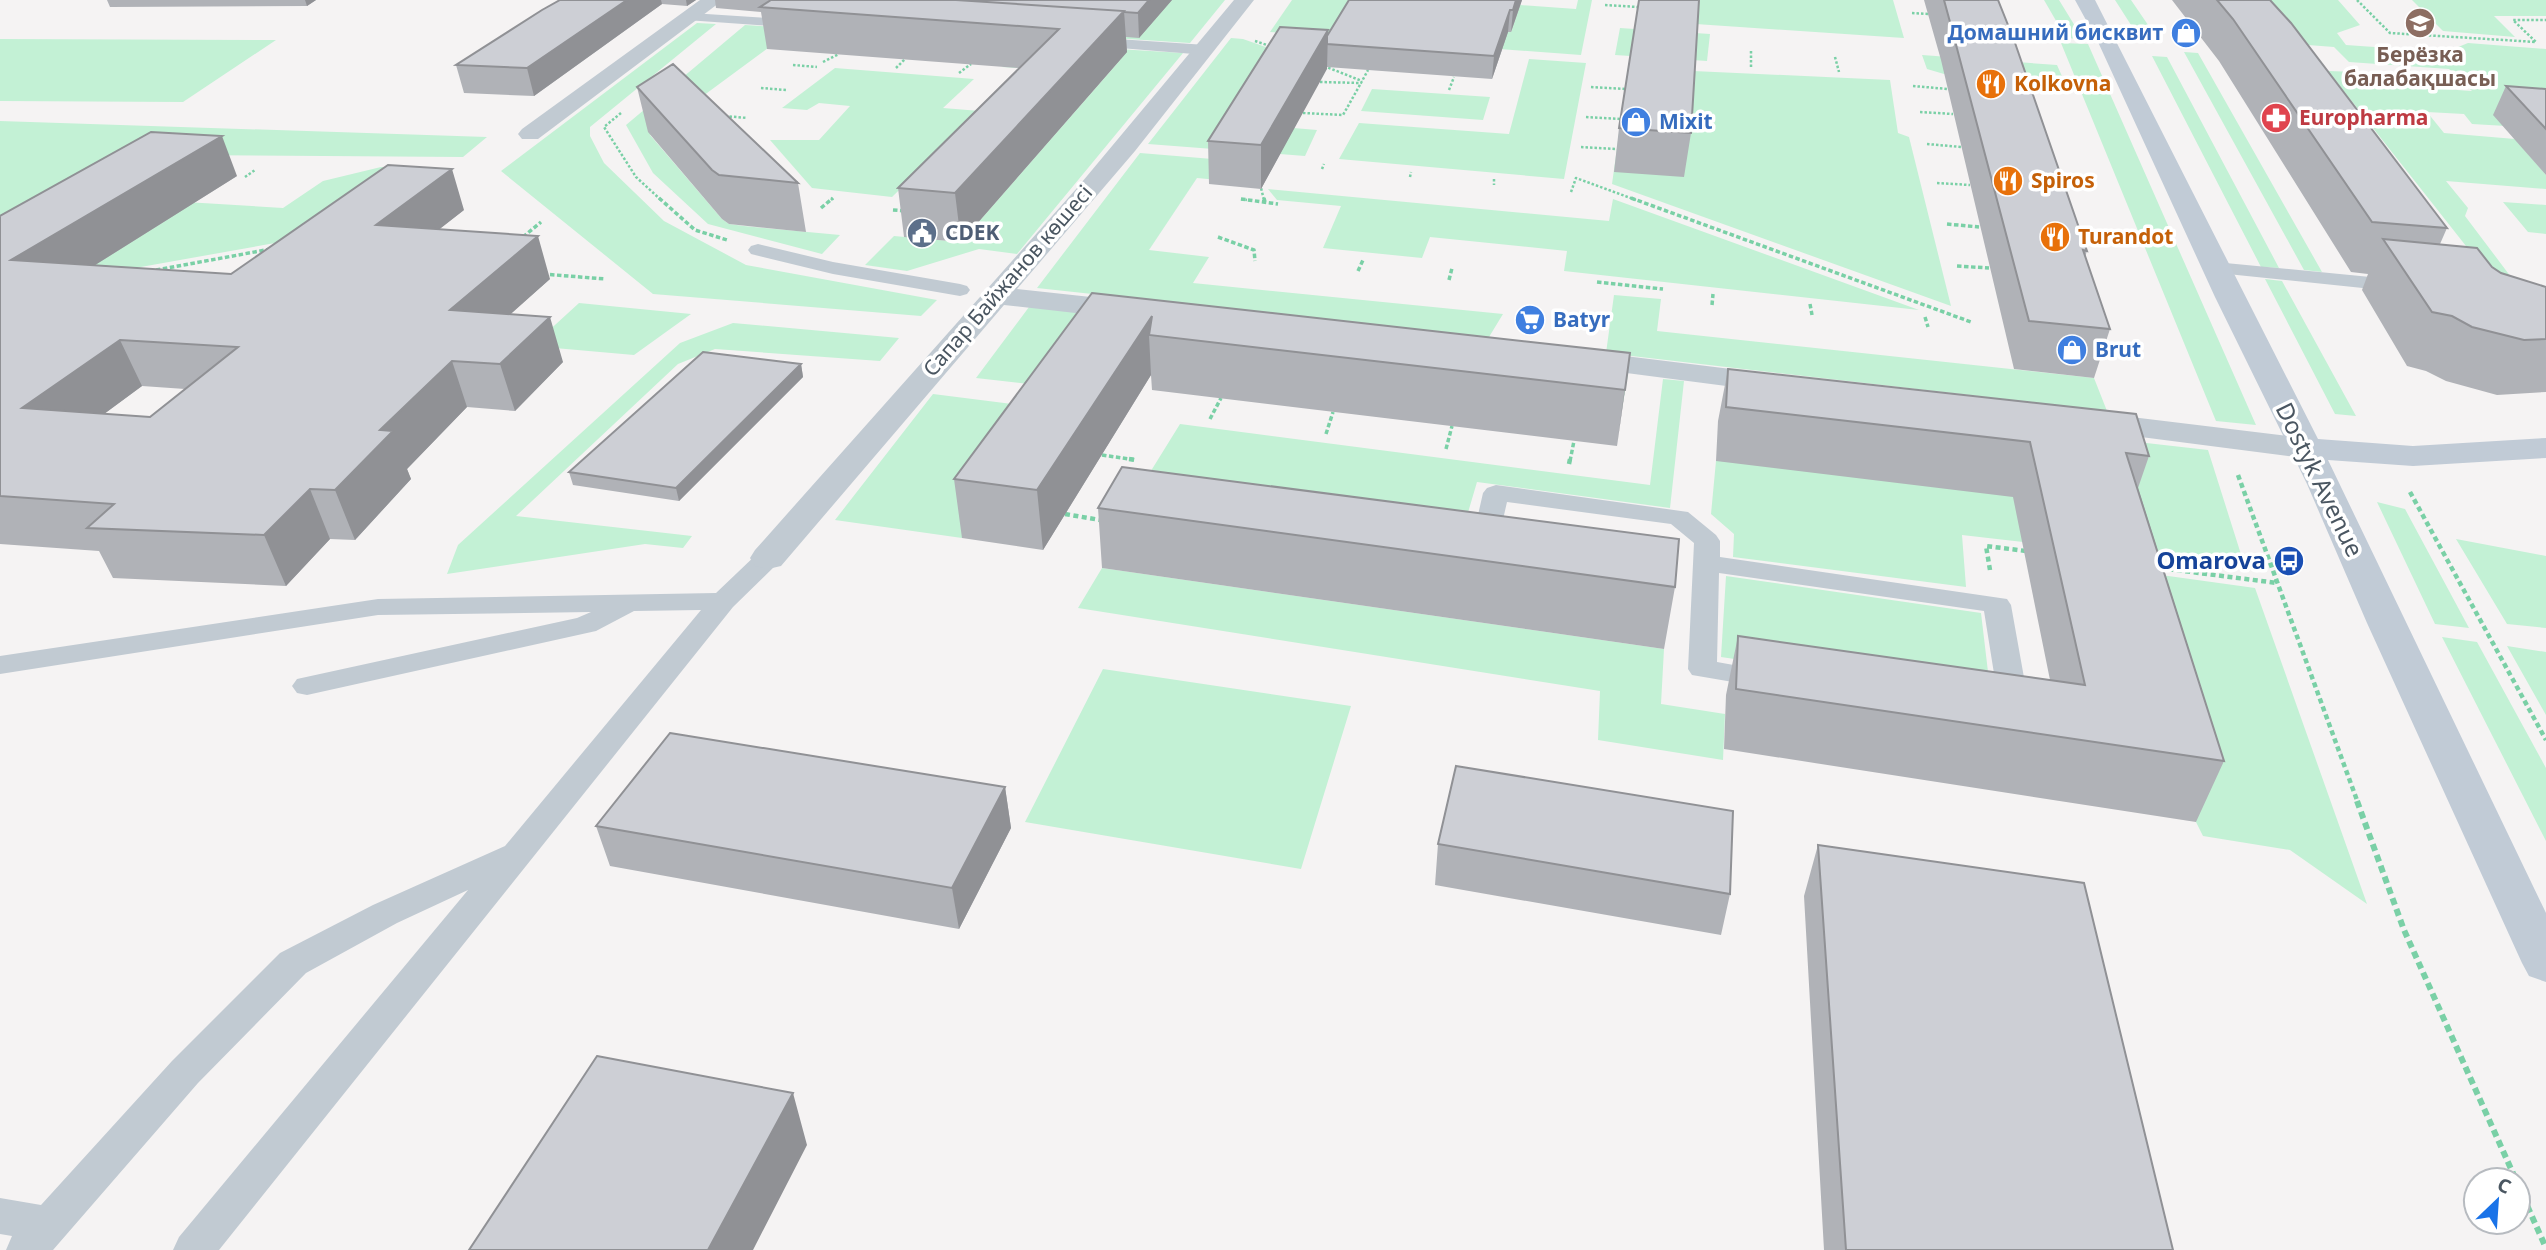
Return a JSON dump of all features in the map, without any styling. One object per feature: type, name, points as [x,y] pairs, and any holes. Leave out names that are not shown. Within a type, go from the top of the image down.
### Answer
[{"type":"main road","name":"Dostyk Avenue","points":[[2085,0],[2324,484],[2386,623],[2546,963]]},
{"type":"main road","points":[[2304,448],[2413,456],[2546,448]]},
{"type":"street","points":[[530,134],[713,0]]},
{"type":"street","name":"Сапар Байжанов көшесі","points":[[768,558],[919,382],[999,296],[1206,50],[1244,0]]},
{"type":"street","points":[[999,296],[1166,314]]},
{"type":"street","points":[[1542,356],[1802,387]]},
{"type":"street","points":[[2067,419],[2304,448]]},
{"type":"lane","points":[[691,17],[812,25]]},
{"type":"lane","points":[[1067,41],[1206,50]]},
{"type":"lane","points":[[758,250],[833,268],[960,290]]},
{"type":"lane","points":[[2215,268],[2427,289]]},
{"type":"lane","points":[[1456,554],[1482,557],[1496,493],[1679,517],[1707,541],[1702,669],[1797,683]]},
{"type":"lane","points":[[194,1250],[522,851],[723,601],[768,558]]},
{"type":"lane","points":[[1706,563],[1997,605],[2016,714],[1990,710]]},
{"type":"lane","points":[[0,665],[378,607],[723,601]]},
{"type":"lane","points":[[307,686],[586,625],[633,602]]},
{"type":"lane","points":[[0,1216],[38,1237],[185,1072],[293,963],[384,915],[522,851]]},
{"type":"path","points":[[2357,0],[2390,33],[2536,42],[2513,20],[2546,20]]},
{"type":"path","points":[[1605,5],[1638,7]]},
{"type":"path","points":[[1912,13],[1928,14]]},
{"type":"path","points":[[1256,35],[1253,40],[1277,49]]},
{"type":"path","points":[[1751,51],[1751,67]]},
{"type":"path","points":[[823,62],[839,54]]},
{"type":"path","points":[[1835,57],[1839,72]]},
{"type":"path","points":[[896,68],[905,59]]},
{"type":"path","points":[[1314,62],[1361,82]]},
{"type":"path","points":[[959,73],[971,64]]},
{"type":"path","points":[[793,65],[817,67]]},
{"type":"path","points":[[1303,113],[1343,115],[1368,70]]},
{"type":"path","points":[[1449,90],[1454,77]]},
{"type":"path","points":[[1320,82],[1361,82]]},
{"type":"path","points":[[1913,86],[1948,89]]},
{"type":"path","points":[[1591,87],[1626,89]]},
{"type":"path","points":[[761,88],[786,90]]},
{"type":"path","points":[[625,109],[604,127],[636,177],[695,230],[758,250]]},
{"type":"path","points":[[1920,112],[1953,114]]},
{"type":"path","points":[[724,116],[747,118]]},
{"type":"path","points":[[1586,117],[1621,119]]},
{"type":"path","points":[[1927,144],[1961,147]]},
{"type":"path","points":[[1581,148],[1617,149]]},
{"type":"path","points":[[1322,169],[1324,164]]},
{"type":"path","points":[[245,177],[255,170]]},
{"type":"path","points":[[1410,177],[1411,172]]},
{"type":"path","points":[[1264,177],[1259,186],[1265,202]]},
{"type":"path","points":[[1571,192],[1576,178],[1971,322]]},
{"type":"path","points":[[1494,179],[1494,185]]},
{"type":"path","points":[[1937,183],[1970,185]]},
{"type":"path","points":[[821,208],[833,198]]},
{"type":"path","points":[[1241,199],[1278,204]]},
{"type":"path","points":[[893,210],[916,212]]},
{"type":"path","points":[[522,238],[541,222]]},
{"type":"path","points":[[1947,225],[1979,227]]},
{"type":"path","points":[[1218,237],[1254,250],[1255,261]]},
{"type":"path","points":[[148,272],[283,247]]},
{"type":"path","points":[[1358,271],[1363,260]]},
{"type":"path","points":[[1957,266],[1989,268]]},
{"type":"path","points":[[1449,280],[1452,268]]},
{"type":"path","points":[[538,274],[605,279]]},
{"type":"path","points":[[1597,282],[1663,289]]},
{"type":"path","points":[[1712,305],[1713,294]]},
{"type":"path","points":[[1810,304],[1812,315]]},
{"type":"path","points":[[1925,317],[1928,327]]},
{"type":"path","points":[[1210,419],[1221,398]]},
{"type":"path","points":[[1326,434],[1333,412]]},
{"type":"path","points":[[1446,449],[1452,426]]},
{"type":"path","points":[[1569,464],[1574,441]]},
{"type":"path","points":[[1102,455],[1136,460]]},
{"type":"path","points":[[2234,463],[2404,930],[2510,1166]]},
{"type":"path","points":[[2416,506],[2546,740]]},
{"type":"path","points":[[1065,514],[1100,520]]},
{"type":"path","points":[[1997,605],[1986,546],[2028,551]]},
{"type":"path","points":[[2152,567],[2277,583]]},
{"type":"path","points":[[2532,1216],[2546,1248]]},
{"type":"green space","points":[[1146,0],[1225,0],[1190,43],[879,23]]},
{"type":"green space","points":[[1292,0],[1361,0],[1511,32],[1520,5],[1576,9],[1578,0],[1592,0],[1581,55],[1270,32]]},
{"type":"green space","points":[[1696,0],[1893,0],[1904,38],[1637,20]]},
{"type":"green space","points":[[2044,0],[2059,0],[2083,39],[2066,38]]},
{"type":"green space","points":[[2115,0],[2131,0],[2159,41],[2140,39]]},
{"type":"green space","points":[[2256,0],[2338,0],[2360,25],[2337,33],[2346,45],[2446,52],[2468,43],[2546,49],[2546,119],[2506,126],[2472,124],[2464,114],[2427,112],[2444,133],[2515,139],[2546,175],[2546,189],[2446,181],[2468,208],[2465,216],[2514,281],[2492,279],[2328,71],[2358,72],[2367,84],[2472,91],[2449,69],[2349,62],[2334,47],[2295,44]]},
{"type":"green space","points":[[2412,0],[2546,0],[2546,16],[2494,16],[2515,37],[2443,31]]},
{"type":"green space","points":[[697,23],[716,24],[590,127],[590,136],[604,163],[664,221],[746,265],[937,300],[921,316],[653,294],[501,171]]},
{"type":"green space","points":[[745,25],[1049,45],[1020,68],[1002,67],[1018,52],[768,48],[650,135],[729,224],[840,235],[822,254],[708,224],[653,173],[626,125]]},
{"type":"green space","points":[[1620,28],[1710,34],[1707,61],[1615,55]]},
{"type":"green space","points":[[1231,38],[1243,39],[1327,69],[1246,124],[1317,130],[1305,156],[1148,144]]},
{"type":"green space","points":[[0,39],[276,40],[183,102],[0,101]]},
{"type":"green space","points":[[2061,43],[2088,44],[2256,425],[2216,421]]},
{"type":"green space","points":[[1085,47],[1183,53],[1017,254],[979,249],[907,271],[865,265],[894,236],[961,242],[1121,59]]},
{"type":"green space","points":[[2184,52],[2198,53],[2322,272],[2304,270]]},
{"type":"green space","points":[[1922,55],[2057,65],[2065,83],[1944,74],[1927,69]]},
{"type":"green space","points":[[2152,56],[2167,57],[2279,268],[2261,267]]},
{"type":"green space","points":[[1529,59],[1586,63],[1564,179],[1339,159],[1359,123],[1509,134]]},
{"type":"green space","points":[[835,68],[974,79],[943,108],[980,111],[892,197],[812,188],[770,140],[819,140],[850,106],[819,103],[807,110],[782,108]]},
{"type":"green space","points":[[1628,68],[1890,80],[1898,133],[1909,137],[1951,306],[1612,184]]},
{"type":"green space","points":[[1372,89],[1490,97],[1483,120],[1361,111]]},
{"type":"green space","points":[[0,121],[487,137],[463,157],[175,155],[0,253]]},
{"type":"green space","points":[[1140,153],[1261,163],[1250,183],[1197,178],[1149,250],[1209,257],[1193,283],[1503,314],[1489,337],[1037,288]]},
{"type":"green space","points":[[381,167],[413,169],[320,235],[124,270],[91,267],[165,221],[169,201],[283,208],[323,181]]},
{"type":"green space","points":[[1268,189],[1609,221],[1613,199],[1919,310],[1564,271],[1567,251],[1430,237],[1422,258],[1323,248],[1341,206],[1277,200]]},
{"type":"green space","points":[[2503,202],[2546,205],[2546,234],[2528,232]]},
{"type":"green space","points":[[2265,279],[2282,281],[2356,416],[2335,414]]},
{"type":"green space","points":[[1614,295],[1661,299],[1657,331],[2094,378],[2107,411],[1606,353]]},
{"type":"green space","points":[[579,303],[691,314],[634,355],[532,346]]},
{"type":"green space","points":[[1029,307],[1628,375],[1622,408],[1091,346],[1054,387],[976,378]]},
{"type":"green space","points":[[733,323],[899,338],[880,361],[715,349],[678,364],[516,516],[692,536],[683,548],[645,544],[447,574],[458,545],[680,343]]},
{"type":"green space","points":[[1663,379],[1684,381],[1670,508],[1477,482],[1459,543],[1136,495],[1180,424],[1650,485]]},
{"type":"green space","points":[[933,394],[1051,409],[962,538],[835,520]]},
{"type":"green space","points":[[2067,434],[2208,450],[2245,567],[1962,535],[1966,587],[1733,557],[1734,534],[1711,514],[1716,461]]},
{"type":"green space","points":[[2377,502],[2405,509],[2469,628],[2435,624]]},
{"type":"green space","points":[[2456,539],[2546,556],[2546,628],[2507,624]]},
{"type":"green space","points":[[1102,568],[1664,649],[1661,704],[1725,714],[1723,760],[1598,740],[1600,691],[1078,608]]},
{"type":"green space","points":[[2125,570],[2255,588],[2367,904],[2290,850],[2203,836],[2196,822]]},
{"type":"green space","points":[[1726,576],[1981,613],[1991,697],[1721,657]]},
{"type":"green space","points":[[2442,637],[2477,642],[2546,768],[2546,841]]},
{"type":"green space","points":[[2507,646],[2546,652],[2546,715]]},
{"type":"green space","points":[[1103,669],[1351,706],[1301,869],[1025,822]]},
{"type":"building","points":[[560,0],[627,0],[527,68],[456,65],[542,10]]},
{"type":"building","points":[[771,0],[956,0],[1124,11],[955,193],[898,188],[1059,29],[760,7]]},
{"type":"building","points":[[956,0],[1149,0],[1138,13]]},
{"type":"building","points":[[1349,0],[1516,0],[1494,56],[1327,44],[1327,36]]},
{"type":"building","points":[[1639,0],[1699,0],[1691,133],[1619,128]]},
{"type":"building","points":[[1944,0],[1998,0],[2087,251],[2083,250],[2110,329],[2029,321]]},
{"type":"building","points":[[2217,0],[2270,0],[2291,23],[2447,228],[2372,222],[2233,19]]},
{"type":"building","points":[[1280,27],[1328,30],[1261,145],[1208,141]]},
{"type":"building","points":[[673,64],[798,183],[719,175],[712,170],[637,87]]},
{"type":"building","points":[[2506,86],[2546,89],[2546,129]]},
{"type":"building","points":[[151,132],[222,136],[11,260],[231,274],[388,165],[452,169],[376,225],[538,236],[450,310],[550,317],[500,364],[452,361],[380,430],[393,431],[335,490],[310,489],[264,535],[87,528],[114,504],[0,496],[0,216]],"holes":[[[120,340],[238,347],[150,417],[22,408]]]},
{"type":"building","points":[[2383,239],[2477,248],[2492,267],[2501,273],[2546,287],[2546,339],[2524,340],[2472,327],[2452,316],[2432,312]]},
{"type":"building","points":[[1092,293],[1630,353],[1625,390],[1149,335],[1152,316],[1037,490],[954,479]]},
{"type":"building","points":[[703,352],[801,364],[676,488],[569,472]]},
{"type":"building","points":[[1728,369],[2136,414],[2149,456],[2126,453],[2224,761],[1736,689],[1738,636],[2085,685],[2030,442],[1726,407]]},
{"type":"building","points":[[1122,467],[1679,539],[1675,587],[1098,508]]},
{"type":"building","points":[[670,733],[1005,787],[952,888],[596,826]]},
{"type":"building","points":[[1456,766],[1733,811],[1730,894],[1438,844]]},
{"type":"building","points":[[1818,845],[2084,883],[2173,1250],[1846,1250]]},
{"type":"building","points":[[597,1056],[793,1093],[708,1250],[469,1250]]},
{"type":"place","name":"Берёзка балабақшасы","points":[[2420,23]]},
{"type":"place","name":"Домашний бисквит","points":[[2186,33]]},
{"type":"place","name":"Kolkovna","points":[[1991,84]]},
{"type":"place","name":"Europharma","points":[[2276,118]]},
{"type":"place","name":"Mixit","points":[[1636,122]]},
{"type":"place","name":"Spiros","points":[[2008,181]]},
{"type":"place","name":"CDEK","points":[[922,233]]},
{"type":"place","name":"Turandot","points":[[2055,237]]},
{"type":"place","name":"Batyr","points":[[1530,320]]},
{"type":"place","name":"Brut","points":[[2072,350]]},
{"type":"place","name":"Omarova","points":[[2289,561]]}]
